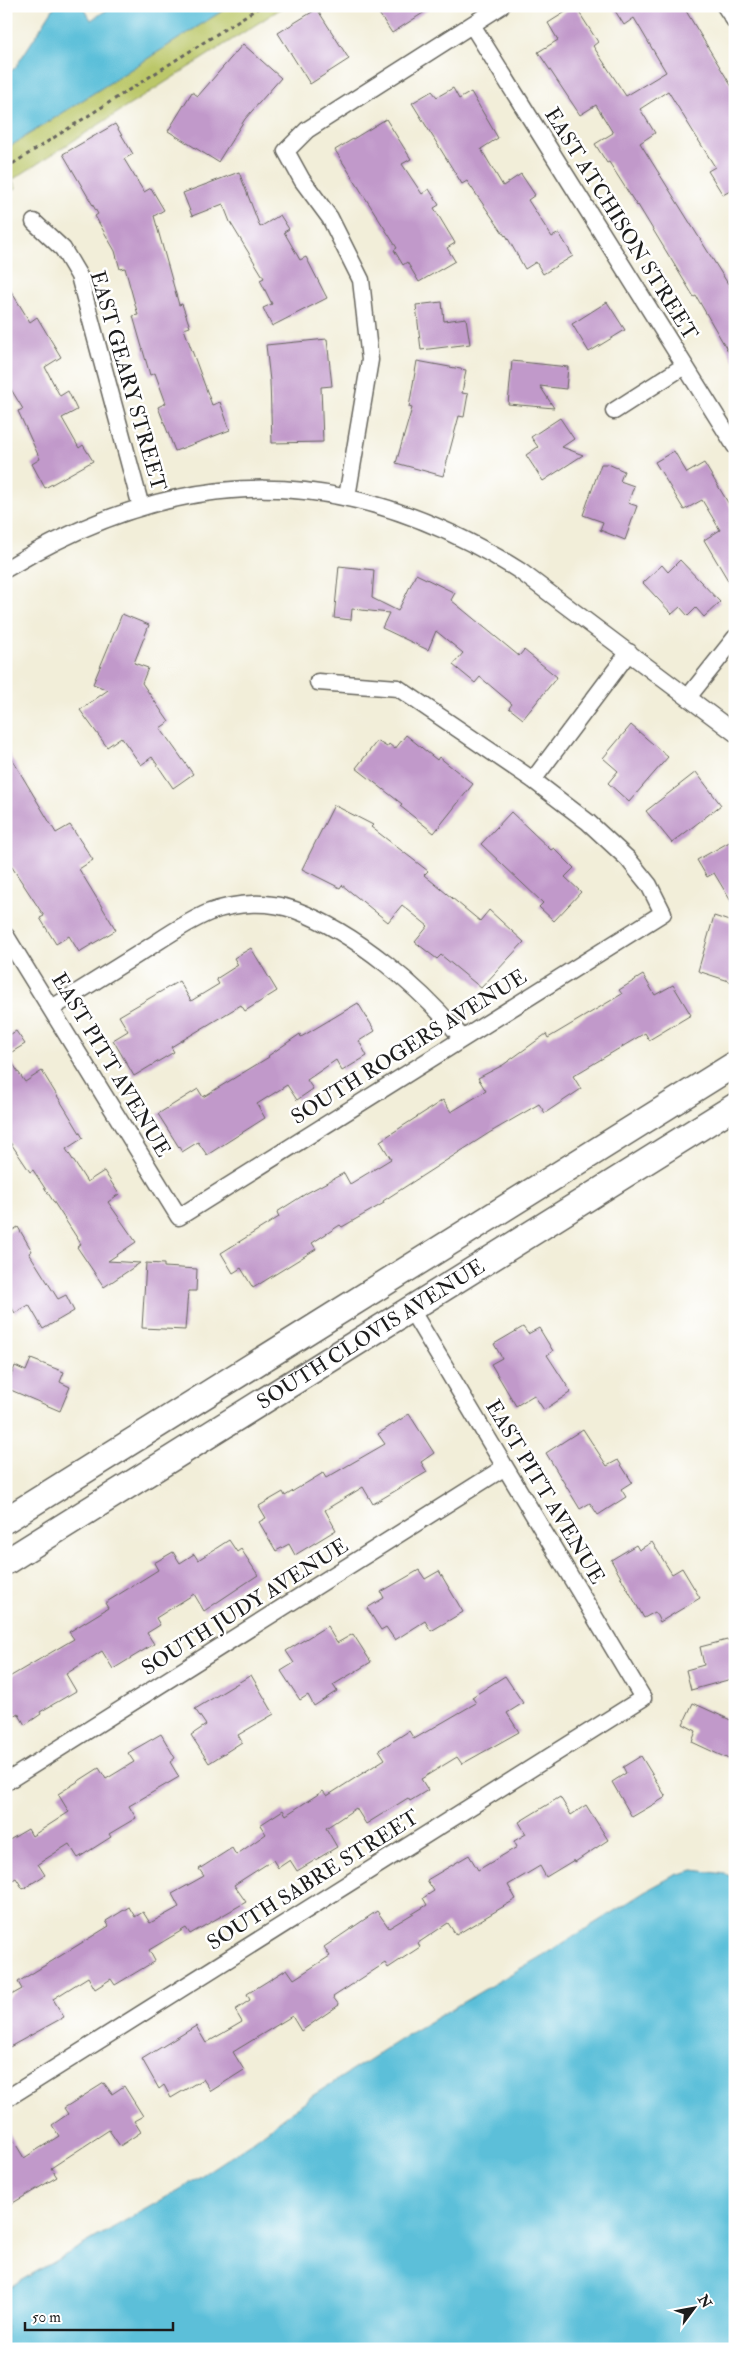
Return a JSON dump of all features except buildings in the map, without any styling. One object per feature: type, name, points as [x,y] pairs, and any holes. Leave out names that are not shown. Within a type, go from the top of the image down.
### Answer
[{"type":"main road","name":"SOUTH CLOVIS AVENUE","points":[[6,1520],[735,1064]]},
{"type":"main road","name":"SOUTH CLOVIS AVENUE","points":[[6,1562],[735,1106]]},
{"type":"main road","points":[[410,1308],[407,1298],[412,1286],[518,1215],[556,1175]]},
{"type":"street","points":[[347,497],[370,360],[362,280],[330,218],[302,180],[286,151],[307,130],[500,6]]},
{"type":"street","points":[[725,6],[735,21]]},
{"type":"street","name":"EAST ATCHISON STREET","points":[[472,25],[735,446]]},
{"type":"street","name":"EAST GEARY STREET","points":[[34,222],[63,249],[79,276],[141,507]]},
{"type":"street","points":[[614,412],[684,366]]},
{"type":"street","points":[[6,569],[82,528],[141,507],[198,493],[233,489],[274,489],[347,497],[409,514],[456,533],[489,551],[520,571],[735,733]]},
{"type":"street","points":[[688,696],[735,638]]},
{"type":"street","points":[[318,682],[398,688],[534,780],[629,652]]},
{"type":"street","name":"SOUTH ROGERS AVENUE","points":[[179,1217],[663,913],[649,885],[628,859],[588,822],[534,780]]},
{"type":"street","points":[[52,1008],[186,923],[210,912],[236,905],[264,904],[295,910],[340,932],[397,972],[446,1018],[462,1038]]},
{"type":"street","name":"EAST PITT AVENUE","points":[[6,936],[179,1217]]},
{"type":"street","name":"EAST PITT AVENUE","points":[[410,1308],[643,1698]]},
{"type":"street","name":"SOUTH JUDY AVENUE","points":[[6,1782],[505,1467]]},
{"type":"street","name":"SOUTH SABRE STREET","points":[[6,2098],[643,1698]]},
{"type":"path","points":[[6,168],[261,6]]},
{"type":"green space","points":[[230,6],[285,6],[12,180],[16,188],[6,195],[6,149]]},
{"type":"water","points":[[55,6],[83,6],[91,20],[113,6],[230,6],[6,149],[6,74],[15,68]]},
{"type":"water","points":[[694,1870],[725,1874],[735,1878],[735,2349],[6,2349],[6,2289],[184,2187],[249,2144],[312,2096],[412,2032],[557,1947],[651,1888],[675,1875]]}]
